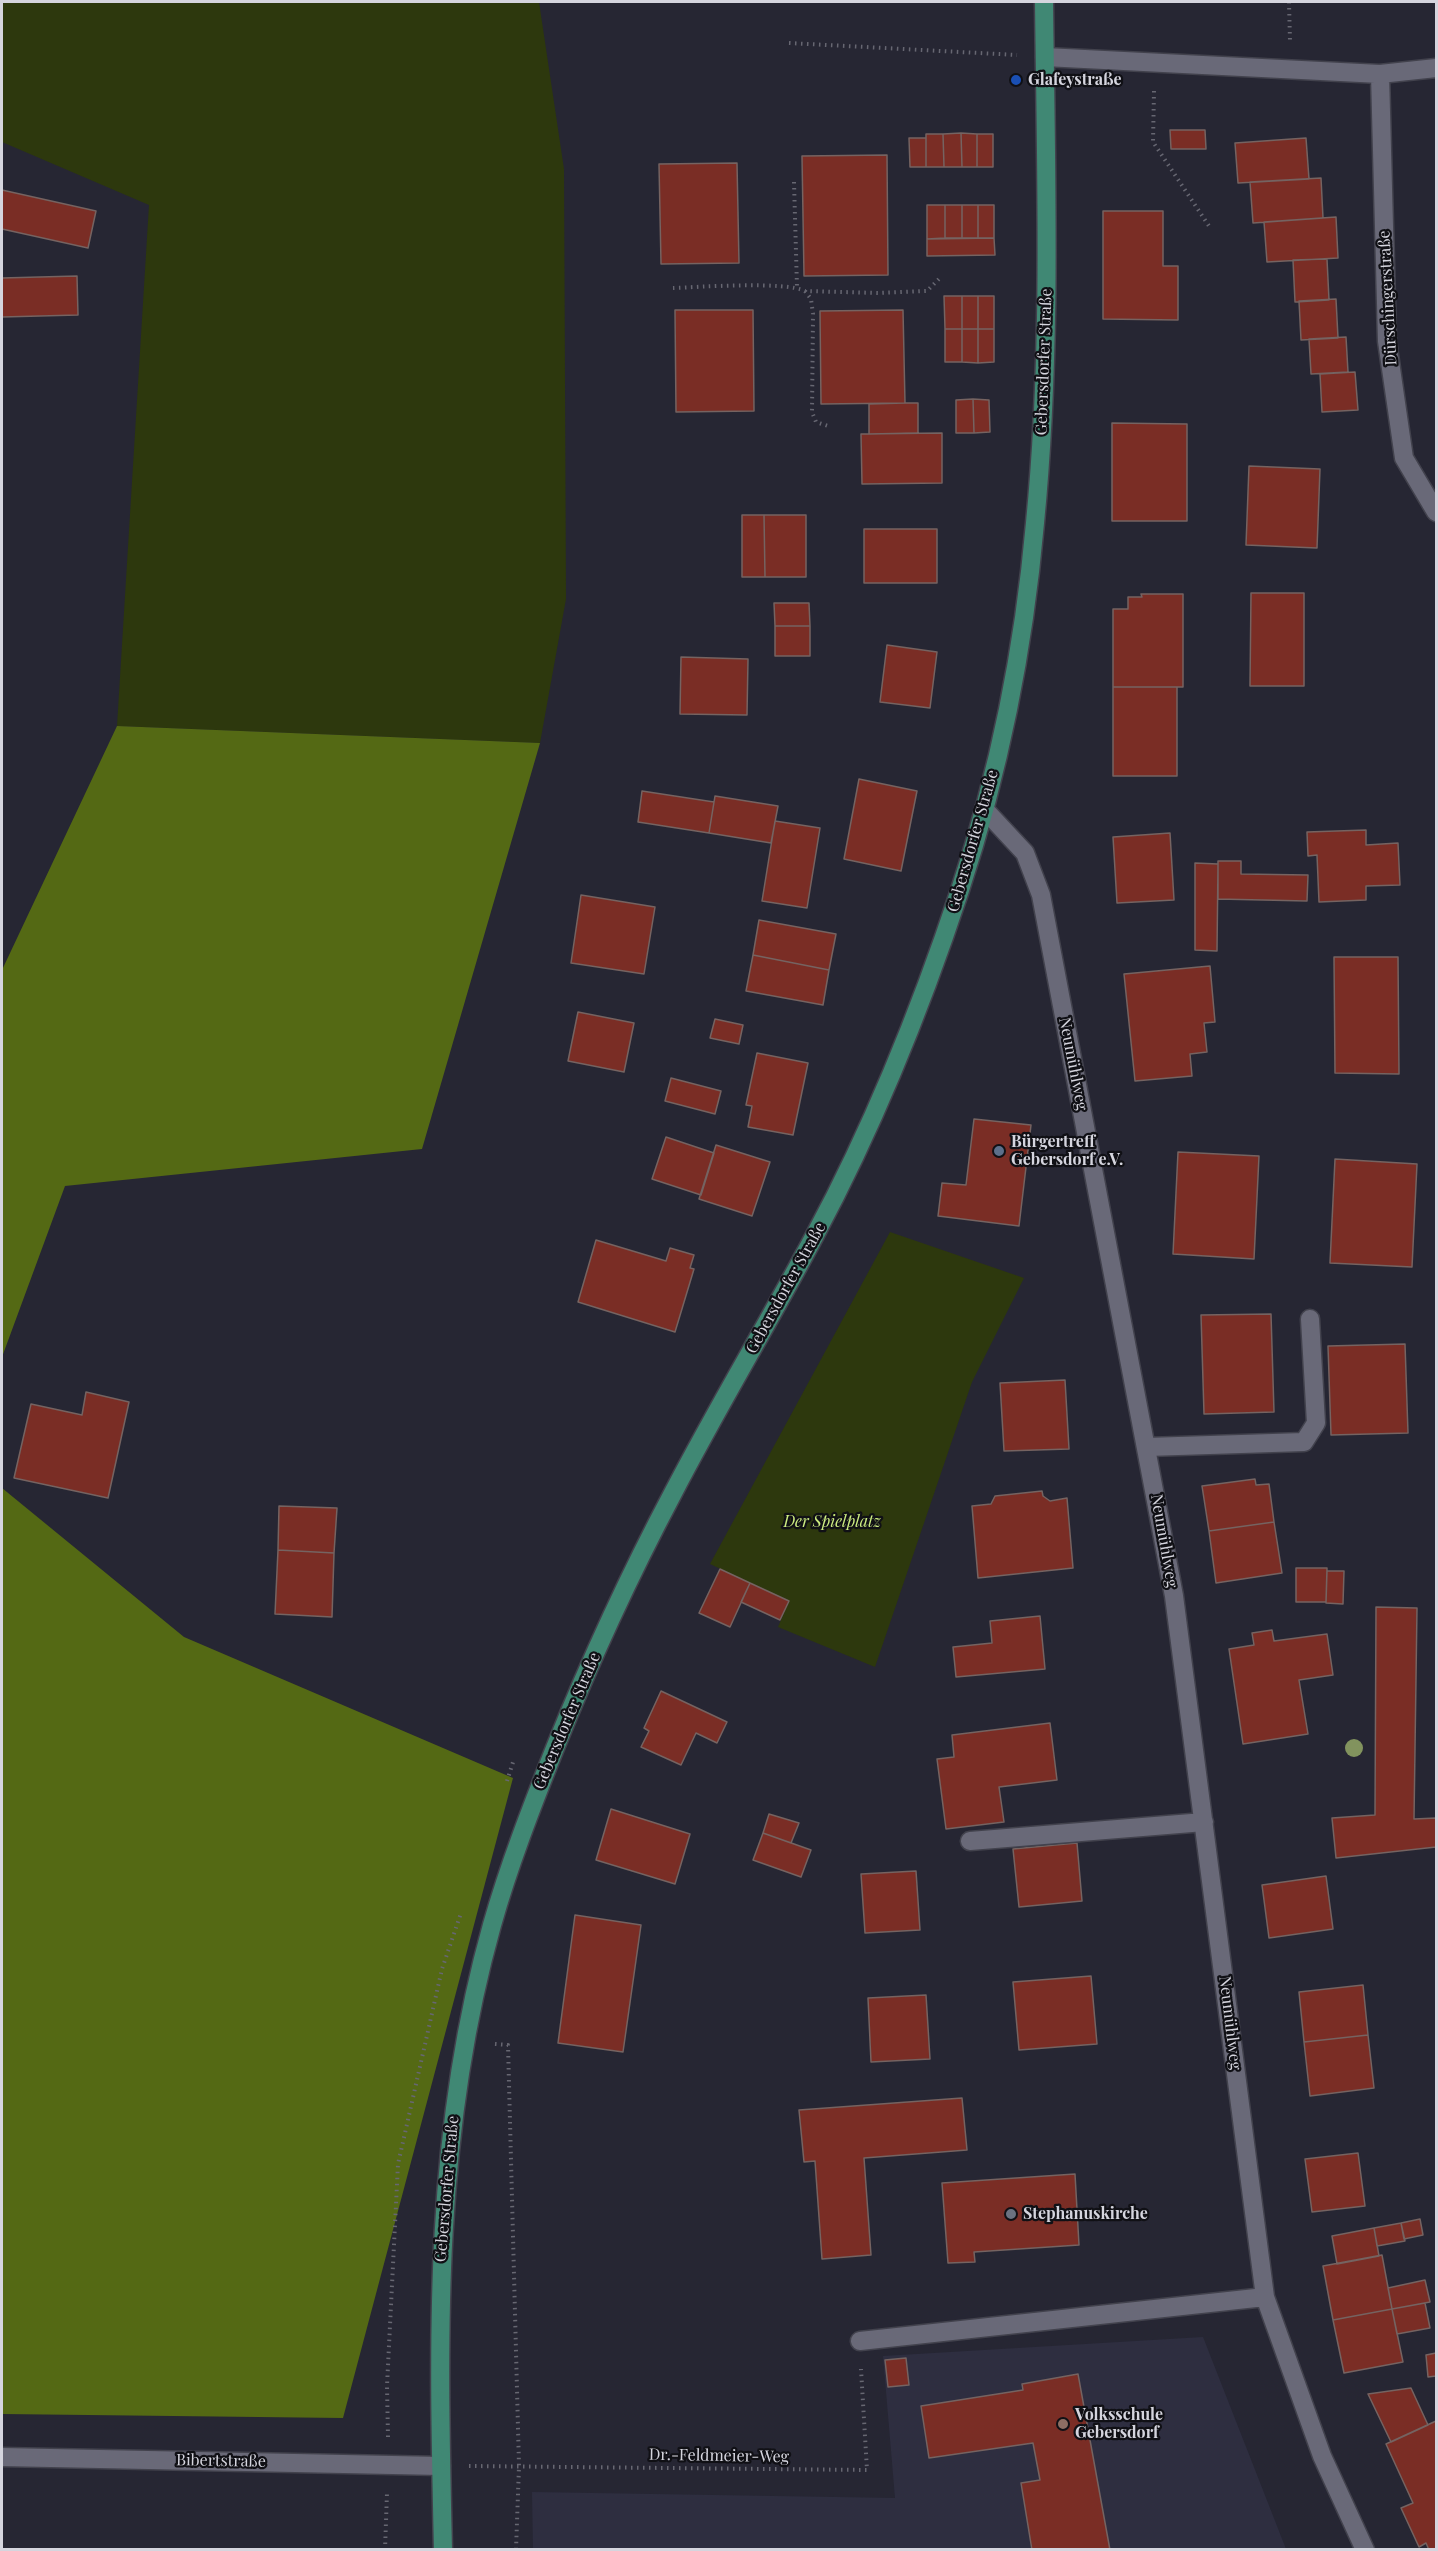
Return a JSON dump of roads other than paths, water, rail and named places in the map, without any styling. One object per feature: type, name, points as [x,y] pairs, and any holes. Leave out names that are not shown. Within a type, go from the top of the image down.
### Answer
[{"type":"main road","name":"Gebersdorfer Straße","points":[[443,2550],[440,2273],[446,2170],[453,2111],[474,1995],[492,1923],[515,1851],[578,1690],[644,1549],[675,1488],[817,1233],[869,1126],[906,1040],[940,950],[984,809],[1012,691],[1036,516],[1041,453],[1047,281],[1044,2]]},
{"type":"street","points":[[1045,57],[1380,74],[1437,68]]},
{"type":"street","name":"Dürschingerstraße","points":[[1380,74],[1387,341],[1404,458],[1437,512]]},
{"type":"street","name":"Neumühlweg","points":[[984,809],[1025,853],[1041,895],[1147,1447],[1174,1596],[1265,2297],[1322,2456],[1365,2550]]},
{"type":"street","points":[[1147,1447],[1304,1442],[1316,1423],[1310,1319]]},
{"type":"street","points":[[970,1841],[1204,1822]]},
{"type":"street","points":[[860,2341],[1265,2297]]},
{"type":"street","name":"Bibertstraße","points":[[2,2457],[441,2466]]},
{"type":"place","name":"Glafeystraße","points":[[1016,80]]},
{"type":"place","name":"Bürgertreff Gebersdorf e.V.","points":[[999,1151]]},
{"type":"place","name":"Stephanuskirche","points":[[1011,2214]]},
{"type":"place","name":"Volksschule Gebersdorf","points":[[1063,2424]]},
{"type":"park label","name":"Der Spielplatz","points":[[832,1522]]}]
